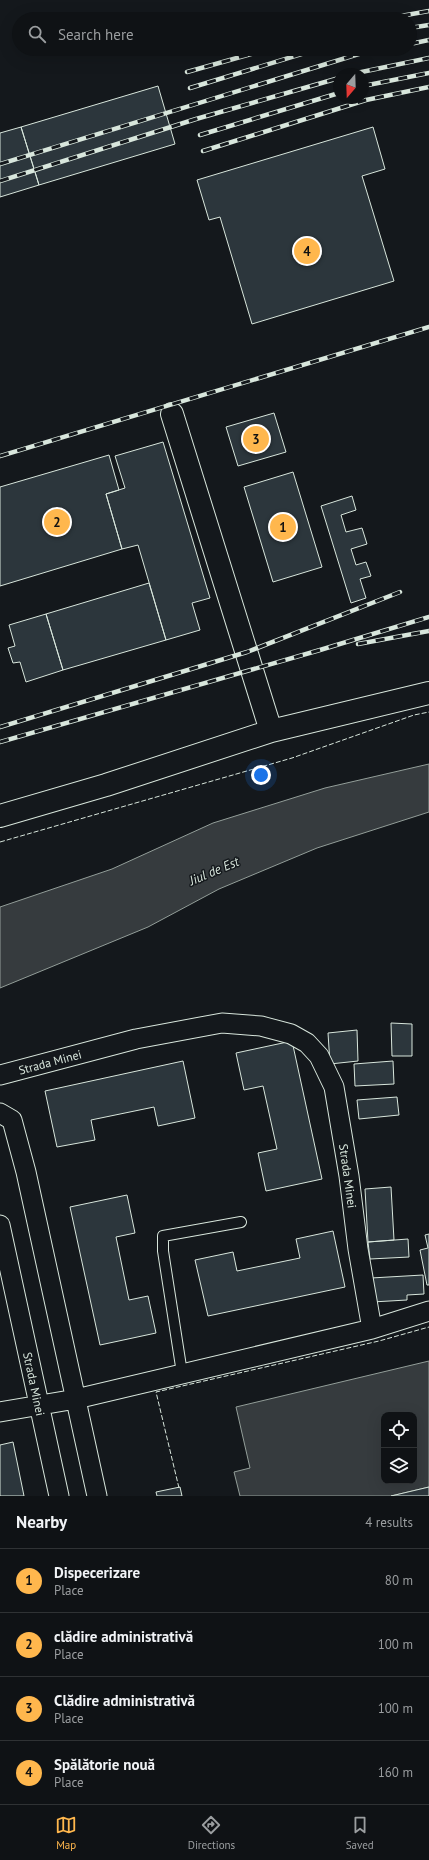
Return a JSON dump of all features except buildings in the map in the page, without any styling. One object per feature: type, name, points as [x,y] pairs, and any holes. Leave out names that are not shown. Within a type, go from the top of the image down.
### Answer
[{"type":"street","points":[[172,414],[271,731]]},
{"type":"street","points":[[0,816],[106,785],[271,731],[429,693]]},
{"type":"street","name":"Strada Minei","points":[[0,1075],[136,1039],[222,1023],[261,1026],[291,1034],[307,1043],[319,1056],[334,1087],[349,1176],[358,1248],[372,1329]]},
{"type":"street","points":[[0,1113],[12,1120],[26,1172],[97,1496]]},
{"type":"street","name":"Strada Minei","points":[[0,1225],[58,1496]]},
{"type":"street","points":[[0,1412],[76,1399],[372,1329],[429,1311]]},
{"type":"lane","points":[[182,1373],[163,1251],[163,1236],[241,1222]]},
{"type":"water","name":"Jiul de Est","points":[[429,764],[429,812],[317,848],[219,889],[148,927],[0,988],[0,907],[112,869],[213,823],[325,788]]},
{"type":"water","points":[[429,1361],[429,1487],[391,1496],[240,1496],[234,1472],[250,1468],[236,1407]]},
{"type":"railway","points":[[417,13],[429,11]]},
{"type":"railway","points":[[417,27],[429,25]]},
{"type":"railway","points":[[417,43],[429,40]]},
{"type":"railway","points":[[187,72],[244,56]]},
{"type":"railway","points":[[190,88],[295,56]]},
{"type":"railway","points":[[0,164],[352,56]]},
{"type":"railway","points":[[369,70],[429,58]]},
{"type":"railway","points":[[369,85],[429,73]]},
{"type":"railway","points":[[0,181],[196,119],[333,80]]},
{"type":"railway","points":[[203,151],[366,100],[429,87]]},
{"type":"railway","points":[[200,135],[333,95]]},
{"type":"railway","points":[[0,456],[429,327]]},
{"type":"railway","points":[[0,727],[247,652],[400,592]]},
{"type":"railway","points":[[0,742],[429,617]]},
{"type":"railway","points":[[358,644],[429,631]]},
{"type":"fence","points":[[0,842],[292,758],[414,715],[429,712]]},
{"type":"fence","points":[[179,1488],[156,1392],[379,1341],[429,1327]]},
{"type":"place","name":"Spălătorie nouă","points":[[307,251]]},
{"type":"place","name":"Clădire administrativă","points":[[256,439]]},
{"type":"place","name":"clădire administrativă","points":[[57,522]]},
{"type":"place","name":"Dispecerizare","points":[[283,527]]}]
